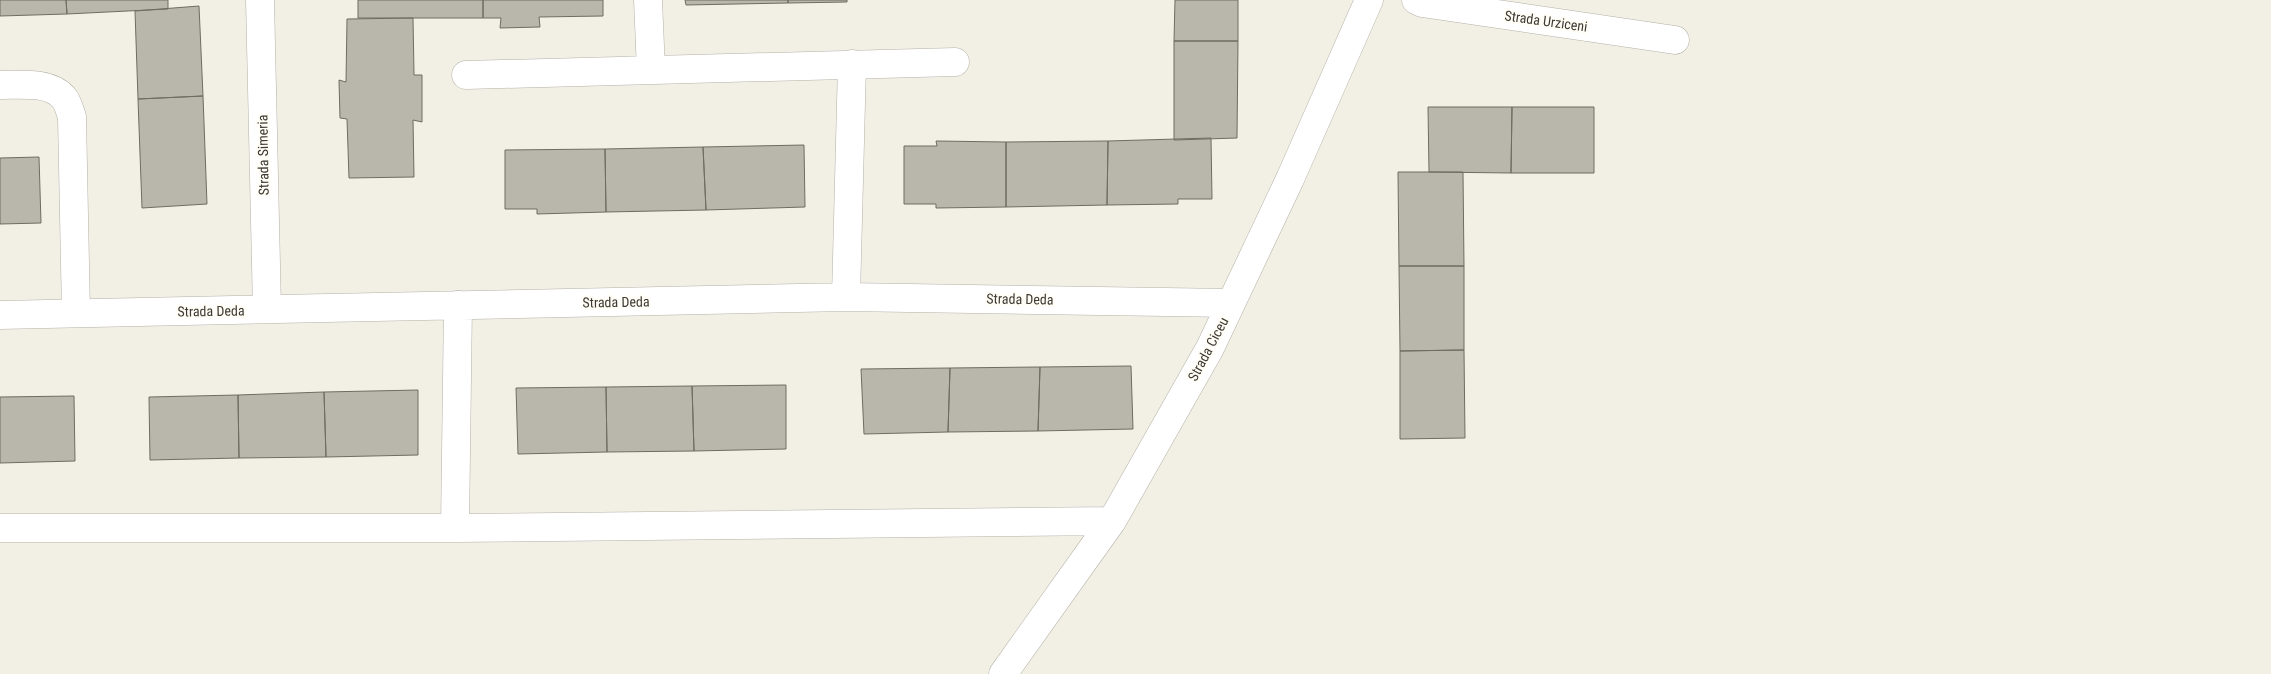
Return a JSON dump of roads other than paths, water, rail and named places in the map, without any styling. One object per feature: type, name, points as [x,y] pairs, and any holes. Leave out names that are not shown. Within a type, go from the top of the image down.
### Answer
[{"type":"street","name":"Strada Simeria","points":[[260,0],[267,309]]},
{"type":"street","points":[[648,0],[651,70]]},
{"type":"street","name":"Strada Ciceu","points":[[1010,665],[1112,521],[1210,348],[1290,179],[1369,0]]},
{"type":"street","name":"Strada Urziceni","points":[[1416,0],[1432,4],[1675,40]]},
{"type":"street","points":[[466,75],[955,62]]},
{"type":"street","points":[[846,297],[852,64]]},
{"type":"street","points":[[0,85],[35,85],[54,90],[65,99],[72,116],[76,313]]},
{"type":"street","name":"Strada Deda","points":[[0,315],[846,297],[1231,303]]},
{"type":"street","points":[[454,528],[458,305]]},
{"type":"street","points":[[0,528],[454,528],[1112,521]]}]
